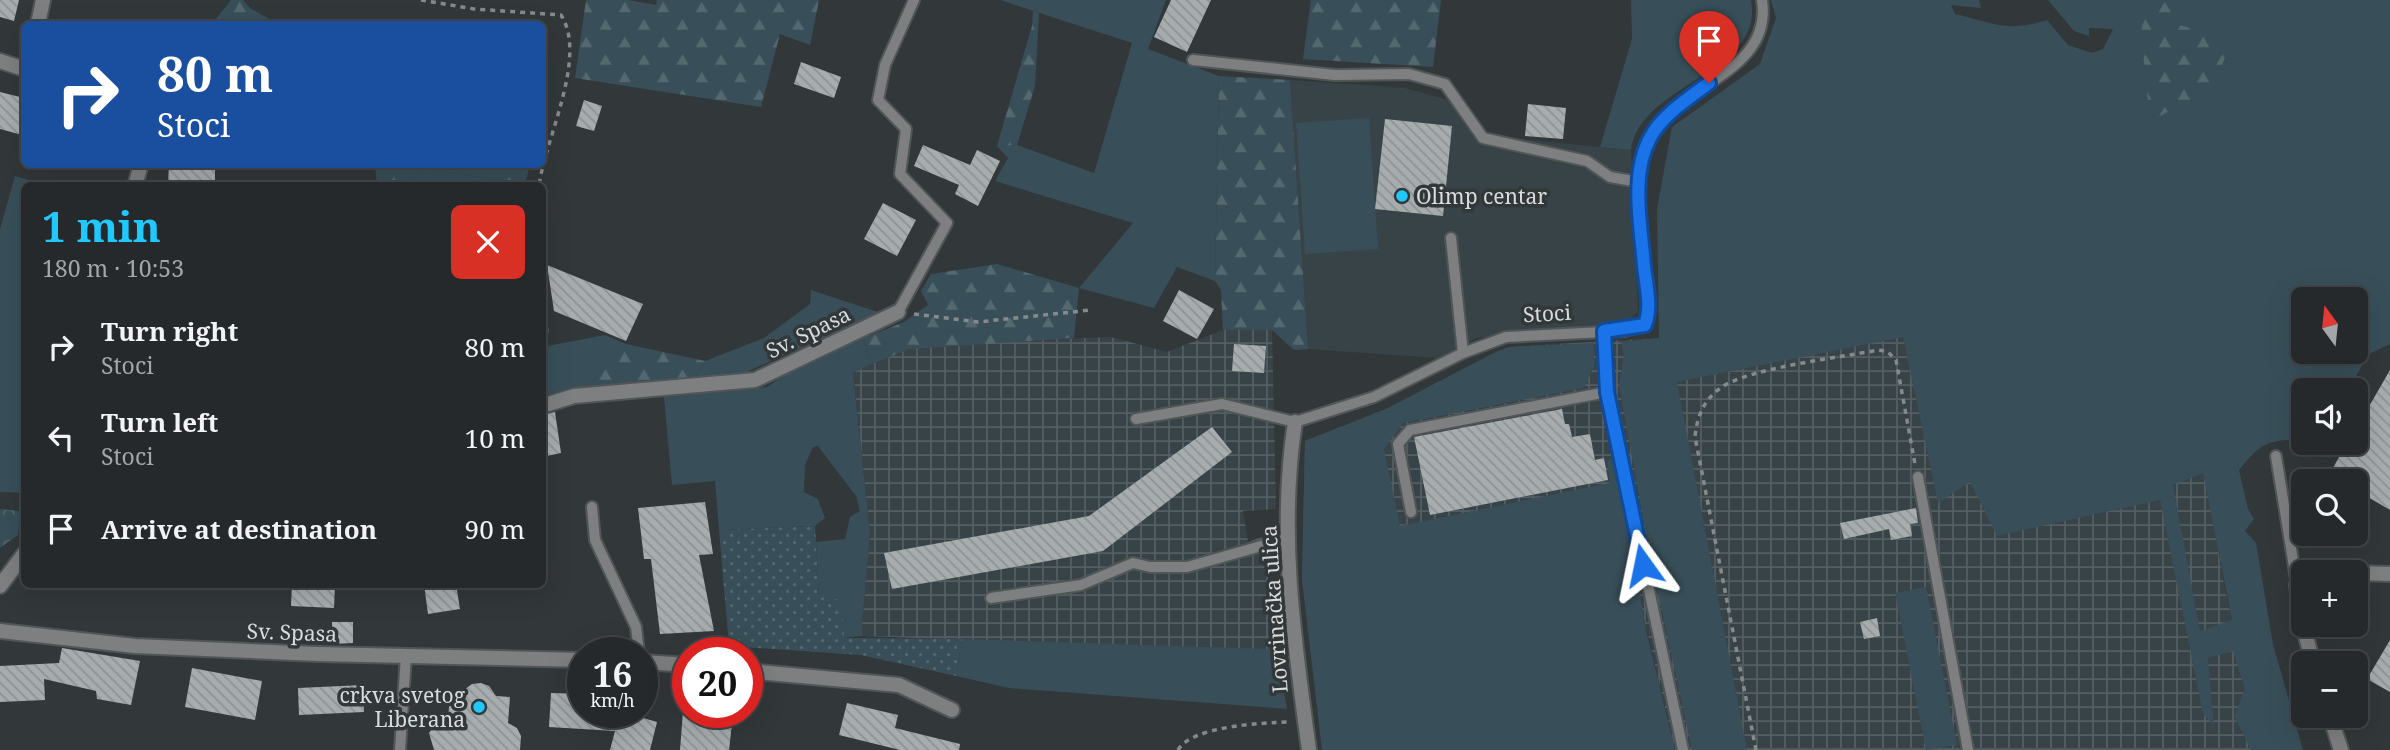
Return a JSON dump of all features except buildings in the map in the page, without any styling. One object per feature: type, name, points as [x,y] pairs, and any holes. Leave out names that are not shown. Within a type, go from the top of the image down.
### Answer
[{"type":"street","points":[[39,21],[43,0]]},
{"type":"street","points":[[0,61],[21,68]]},
{"type":"street","name":"Sv. Spasa","points":[[546,405],[574,396],[755,380],[898,312]]},
{"type":"street","name":"Lovrinačka ulica","points":[[1295,422],[1286,539],[1309,750]]},
{"type":"street","points":[[0,586],[21,558]]},
{"type":"street","points":[[2368,573],[2390,574]]},
{"type":"street","name":"Sv. Spasa","points":[[0,631],[135,646],[567,660]]},
{"type":"street","points":[[763,672],[899,685],[952,710]]},
{"type":"street","points":[[2334,728],[2341,750]]},
{"type":"lane","points":[[898,312],[947,223],[900,173],[906,129],[878,100],[885,65],[914,0]]},
{"type":"lane","name":"Stoci","points":[[1295,422],[1374,397],[1463,353],[1506,337],[1635,329],[1645,325],[1648,317],[1639,182],[1642,156],[1650,136],[1675,111],[1731,69],[1754,46],[1764,14],[1762,0]]},
{"type":"lane","points":[[1193,60],[1335,75],[1409,74],[1445,84],[1483,138],[1587,161],[1610,177],[1639,182]]},
{"type":"lane","points":[[1451,238],[1463,353]]},
{"type":"lane","points":[[1604,331],[1607,392],[1683,750]]},
{"type":"lane","points":[[1411,512],[1398,444],[1409,430],[1607,392]]},
{"type":"lane","points":[[1136,419],[1222,404],[1295,422]]},
{"type":"lane","points":[[2276,456],[2296,560]]},
{"type":"lane","points":[[1918,477],[1968,750]]},
{"type":"lane","points":[[592,507],[595,540],[636,627],[637,637]]},
{"type":"lane","points":[[991,598],[1081,585],[1133,564],[1187,567],[1286,539]]},
{"type":"lane","points":[[400,750],[406,655]]},
{"type":"path","points":[[421,0],[474,9],[561,15],[568,27],[569,57],[562,99],[546,160]]},
{"type":"path","points":[[898,312],[978,322],[1091,310]]},
{"type":"path","points":[[546,319],[546,337]]},
{"type":"path","points":[[1756,750],[1695,437],[1697,418],[1707,400],[1723,386],[1752,375],[1879,350],[1888,352],[1896,360],[1918,477]]},
{"type":"path","points":[[1178,750],[1192,737],[1210,732],[1305,720]]},
{"type":"shaded area","points":[[1290,80],[1405,88],[1448,100],[1477,135],[1631,150],[1638,312],[1627,322],[1476,338],[1437,358],[1308,349]]},
{"type":"shaded area","points":[[2159,274],[2208,491],[2224,584],[2243,669],[2270,750],[1675,750],[1641,605],[1302,580],[1305,441],[1386,409],[1509,347],[1659,338]]},
{"type":"shaded area","points":[[1223,330],[1272,330],[1276,509],[1243,511],[1248,542],[1264,536],[1268,563],[1269,650],[861,636],[870,534],[853,372],[909,349],[977,342],[1111,337],[1167,352]]},
{"type":"green space","points":[[231,0],[243,0],[250,8],[273,21],[214,21]]},
{"type":"green space","points":[[586,0],[628,0],[656,5],[657,0],[819,0],[810,45],[780,34],[761,107],[575,78]]},
{"type":"green space","points":[[1000,0],[1166,0],[1148,49],[1219,76],[1215,281],[1177,267],[1154,308],[1079,288],[1133,223],[995,181],[1008,158],[997,146],[1017,145],[1094,173],[1132,43]]},
{"type":"green space","points":[[1311,0],[1441,0],[1433,67],[1303,59]]},
{"type":"green space","points":[[1631,0],[1751,0],[1750,25],[1739,45],[1722,62],[1656,109],[1639,127],[1631,150],[1600,147],[1632,39]]},
{"type":"green space","points":[[1771,0],[1979,0],[1981,8],[1951,5],[1955,14],[2001,25],[2021,26],[2047,20],[2068,45],[2092,53],[2103,49],[2113,29],[2089,28],[2089,36],[2074,31],[2048,0],[2390,0],[2390,344],[2368,356],[2368,287],[2291,287],[2291,364],[2363,364],[2355,378],[2291,378],[2291,440],[2266,444],[2239,470],[2248,509],[2254,519],[2245,531],[2256,543],[2273,644],[2291,708],[2291,728],[2297,728],[2303,750],[2251,750],[2234,716],[2245,689],[2233,651],[2208,658],[2214,726],[2203,714],[2160,500],[1997,536],[1970,482],[1938,503],[1903,337],[1677,382],[1747,750],[1692,750],[1651,561],[1619,386],[1624,354],[1621,342],[1659,338],[1657,209],[1672,127],[1760,64],[1776,18]],"holes":[[[2203,473],[2232,620],[2200,631],[2173,485]]]},
{"type":"green space","points":[[2142,0],[2165,0],[2179,25],[2232,39],[2213,89],[2150,121],[2141,33],[2145,9]]},
{"type":"green space","points":[[1033,11],[1039,13],[1035,86],[1017,145],[997,146],[1032,26]]},
{"type":"green space","points":[[1219,76],[1290,80],[1308,349],[1294,350],[1272,330],[1223,330],[1221,290],[1215,281]]},
{"type":"green space","points":[[1369,118],[1378,249],[1305,254],[1296,123]]},
{"type":"green space","points":[[375,168],[423,168],[410,182],[377,182]]},
{"type":"green space","points":[[423,168],[512,182],[410,182]]},
{"type":"green space","points":[[423,168],[529,168],[526,182]]},
{"type":"green space","points":[[15,176],[36,182],[21,182],[21,493],[0,492],[0,229]]},
{"type":"green space","points":[[997,264],[1079,288],[1074,338],[909,349],[870,365],[864,338],[904,322],[928,305],[921,291],[931,274]]},
{"type":"green space","points":[[811,290],[881,313],[737,376],[692,382],[705,361],[764,338],[810,304]]},
{"type":"green space","points":[[605,335],[626,344],[587,388],[546,395],[546,346]]},
{"type":"green space","points":[[864,338],[870,365],[853,373],[870,534],[861,636],[843,638],[819,597],[816,542],[845,539],[850,517],[860,511],[856,496],[818,446],[813,447],[805,465],[804,492],[818,499],[825,518],[815,526],[719,530],[715,481],[672,485],[664,397],[767,387],[794,369]]},
{"type":"green space","points":[[1594,343],[1594,367],[1584,388],[1403,423],[1384,449],[1400,526],[1610,483],[1607,460],[1614,458],[1647,634],[1675,750],[1322,750],[1302,580],[1305,441],[1386,409],[1509,347]]},
{"type":"green space","points":[[626,344],[705,361],[692,382],[587,388]]},
{"type":"green space","points":[[0,509],[20,511],[18,535],[0,548]]},
{"type":"green space","points":[[815,526],[819,597],[841,600],[844,638],[962,639],[956,676],[861,655],[763,648],[763,637],[728,637],[719,530]]},
{"type":"green space","points":[[1926,587],[1957,745],[1926,750],[1895,593]]},
{"type":"green space","points":[[1269,626],[1282,629],[1281,673],[1287,709],[1009,688],[956,676],[962,639],[1269,649]]},
{"type":"place","name":"Olimp centar","points":[[1402,196]]},
{"type":"place","name":"crkva svetog Liberana","points":[[479,707]]},
{"type":"route","points":[[1643,565],[1607,392],[1604,331],[1624,331],[1645,325],[1649,309],[1640,226],[1639,182],[1642,156],[1650,136],[1665,119],[1709,83]]}]
